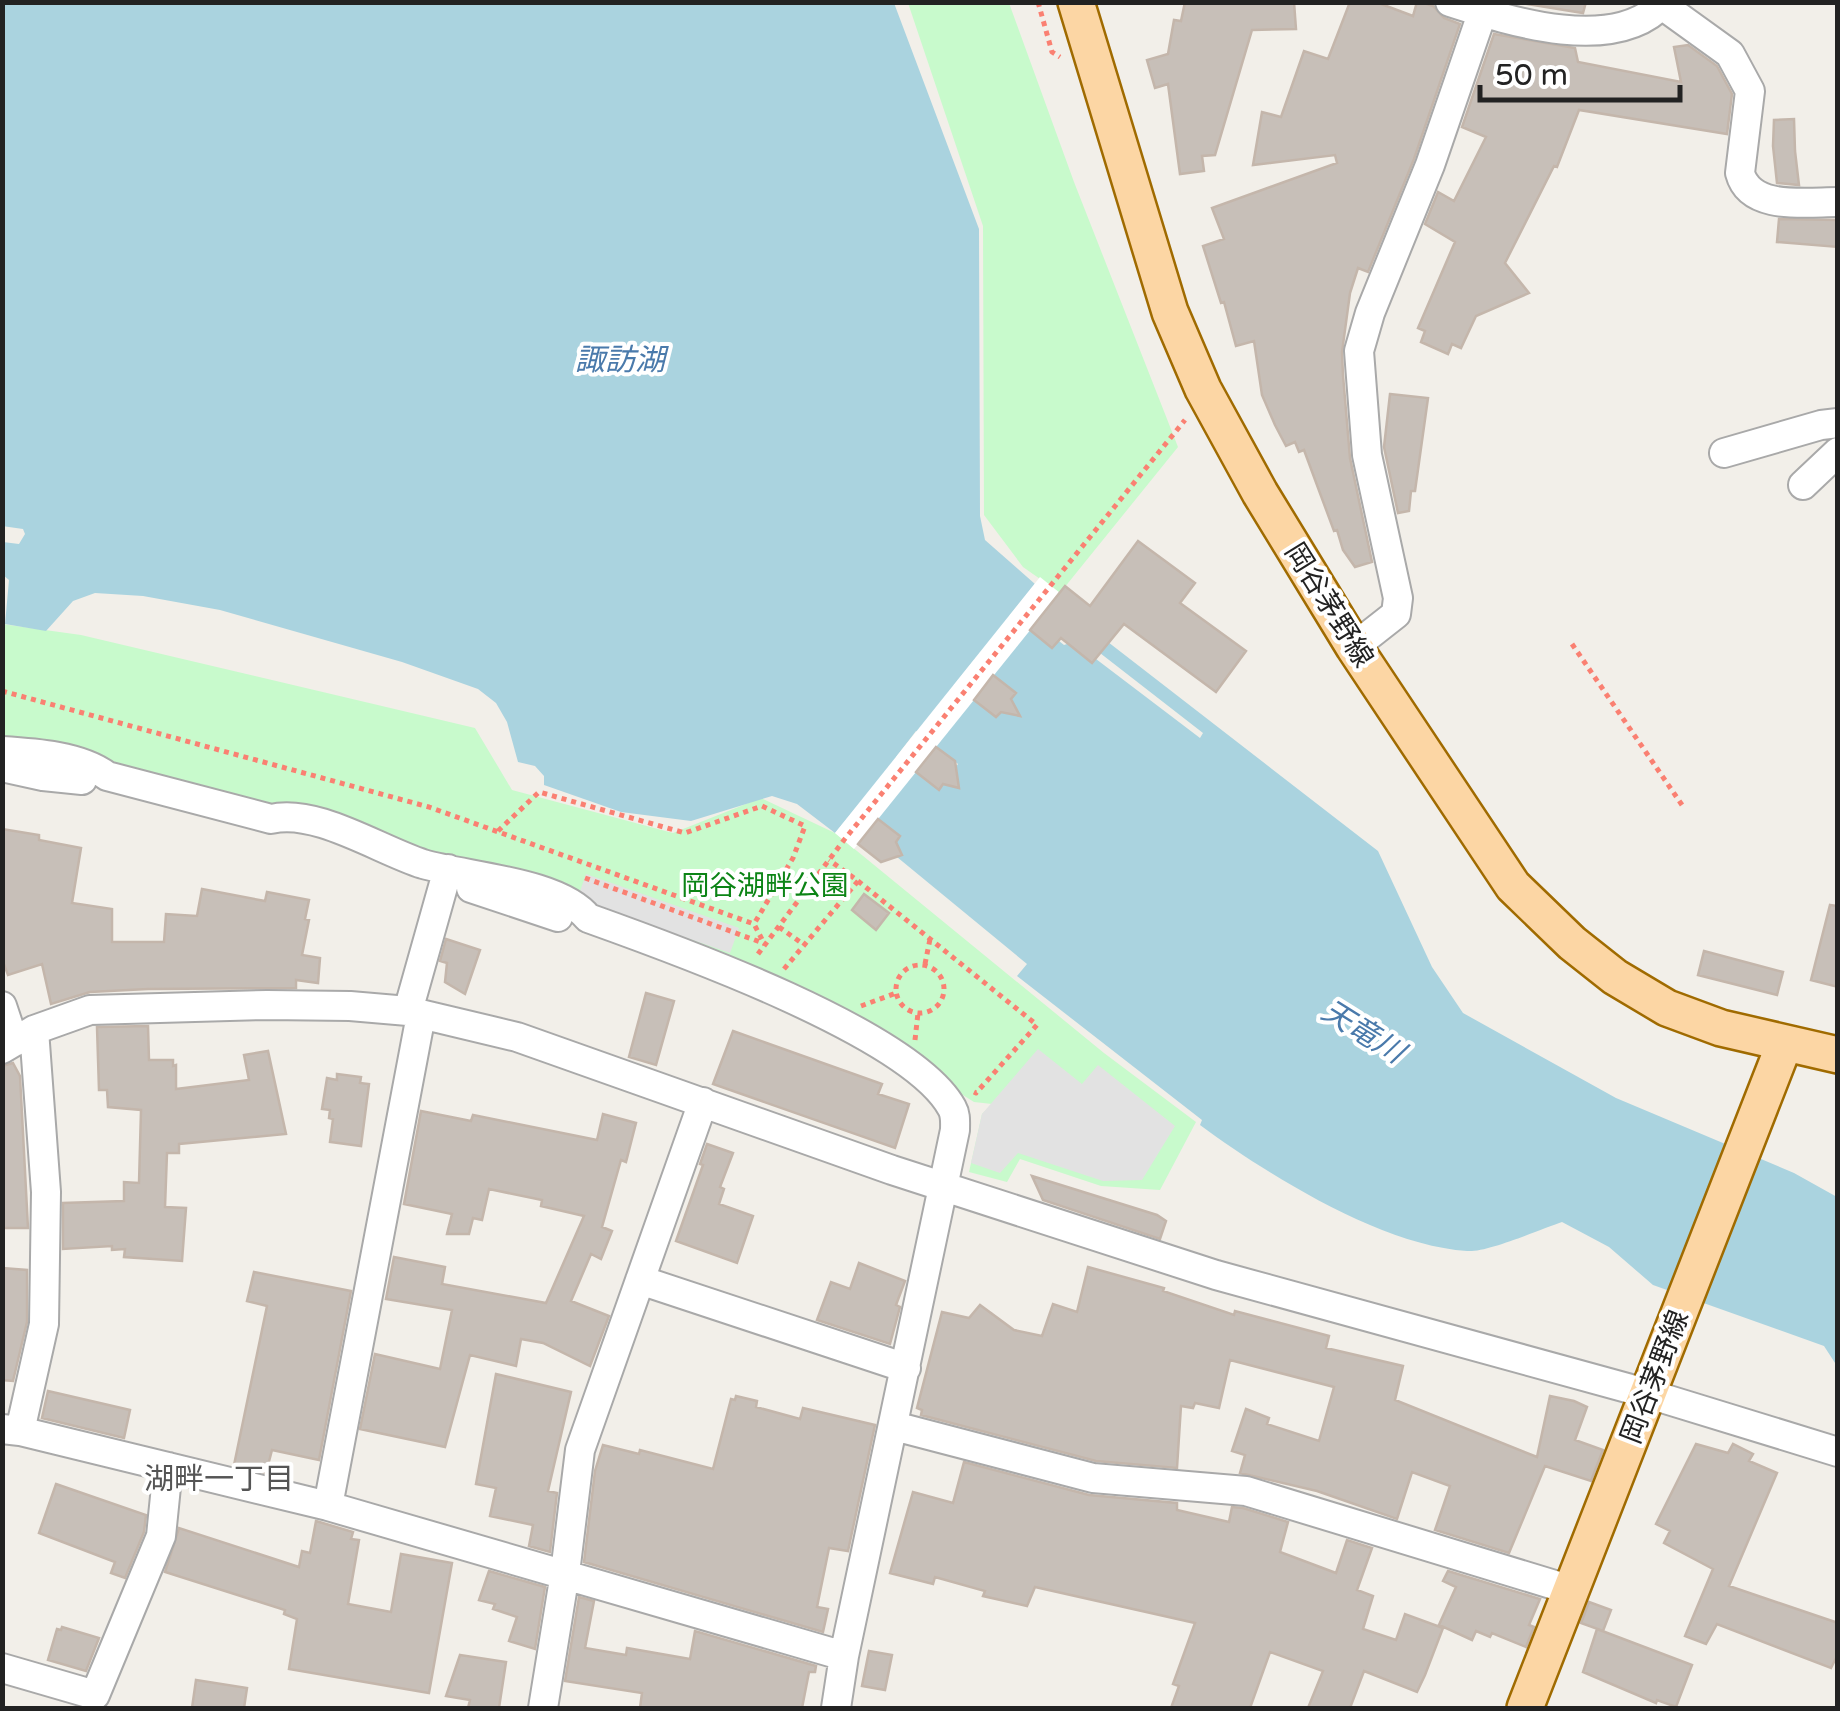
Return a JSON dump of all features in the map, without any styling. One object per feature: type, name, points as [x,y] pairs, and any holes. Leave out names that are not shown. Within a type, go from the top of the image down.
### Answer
[{"type":"main road","name":"岡谷茅野線","points":[[1076,2],[1170,312],[1203,389],[1260,493],[1354,647],[1512,886],[1615,977],[1667,1008],[1721,1028],[1779,1061],[1838,1055]]},
{"type":"main road","name":"岡谷茅野線","points":[[1526,1708],[1779,1061]]},
{"type":"street","points":[[1450,2],[1578,32],[1620,28],[1650,16],[1663,4],[1730,54],[1750,92],[1740,173],[1744,186],[1757,196],[1778,201],[1838,202]]},
{"type":"street","points":[[1354,647],[1396,614],[1398,598],[1366,455],[1359,351],[1370,313],[1430,165],[1484,8]]},
{"type":"street","points":[[1724,452],[1838,423]]},
{"type":"street","points":[[1803,486],[1838,452]]},
{"type":"street","points":[[2,751],[96,768],[107,776],[271,819],[283,831],[446,874],[574,922],[588,918],[741,976],[836,1021],[902,1060],[941,1093],[955,1112],[955,1130],[836,1708]]},
{"type":"street","points":[[2,766],[94,782],[107,776]]},
{"type":"street","points":[[328,1506],[415,1013],[446,874]]},
{"type":"street","points":[[17,1040],[90,1010],[284,1005],[350,1006],[415,1013],[517,1038],[1216,1275],[1654,1380],[1838,1452]]},
{"type":"street","points":[[2,1006],[17,1040],[46,1192],[44,1324],[7,1429],[328,1506],[844,1656]]},
{"type":"street","points":[[543,1708],[580,1450],[703,1102]]},
{"type":"street","points":[[640,1280],[906,1368]]},
{"type":"street","points":[[894,1426],[1092,1478],[1246,1491],[1571,1590]]},
{"type":"street","points":[[2,1668],[95,1695],[160,1536],[168,1467]]},
{"type":"path","points":[[1038,2],[1052,52],[1067,61]]},
{"type":"path","points":[[741,976],[844,840],[1191,412]]},
{"type":"path","points":[[1572,644],[1682,805]]},
{"type":"path","points":[[2,691],[429,807],[754,924],[765,944]]},
{"type":"path","points":[[498,832],[539,792],[684,833],[762,806],[805,826],[793,858],[754,924]]},
{"type":"path","points":[[829,860],[1037,1024],[976,1094],[960,1083]]},
{"type":"path","points":[[800,978],[783,968],[858,881]]},
{"type":"path","points":[[779,927],[803,944]]},
{"type":"path","points":[[924,964],[930,939]]},
{"type":"path","points":[[924,964],[939,973],[945,988],[940,1004],[918,1013],[904,1007],[896,993],[902,971],[924,964]]},
{"type":"path","points":[[849,1011],[896,993]]},
{"type":"path","points":[[914,1052],[918,1013]]},
{"type":"green space","points":[[908,3],[1009,3],[1178,447],[1060,593],[1023,567],[984,515],[983,226]]},
{"type":"green space","name":"岡谷湖畔公園","points":[[2,624],[81,635],[475,728],[512,790],[673,833],[761,798],[835,833],[1104,1053],[1196,1122],[1160,1190],[1101,1186],[1020,1159],[1007,1182],[969,1172],[982,1114],[992,1104],[974,1102],[958,1092],[949,1080],[888,1031],[768,972],[517,875],[424,855],[349,823],[3,744]]},
{"type":"shaded area","points":[[586,874],[739,928],[730,953],[577,900]]},
{"type":"shaded area","points":[[1038,1049],[1082,1084],[1098,1065],[1175,1126],[1142,1180],[1103,1181],[1018,1153],[1000,1173],[971,1163],[982,1114]]},
{"type":"water","name":"諏訪湖","points":[[3,3],[894,3],[979,229],[980,516],[985,540],[1035,584],[1010,615],[1052,648],[1059,641],[1064,645],[1070,643],[1092,663],[1096,659],[1200,738],[1203,733],[1100,653],[1108,642],[1378,851],[1432,967],[1463,1013],[1616,1098],[1794,1173],[1837,1197],[1837,1366],[1824,1346],[1653,1285],[1609,1247],[1562,1222],[1500,1245],[1467,1251],[1399,1236],[1292,1186],[1200,1125],[1202,1120],[1017,976],[1027,964],[897,857],[894,844],[900,836],[859,804],[835,833],[797,804],[772,796],[691,821],[621,812],[544,785],[544,776],[535,766],[518,762],[507,722],[496,703],[478,689],[402,662],[220,610],[143,596],[95,593],[73,601],[46,631],[5,624],[9,580],[3,575],[3,542],[19,544],[25,534],[23,529],[2,526]],"holes":[[[974,660],[1015,692],[1010,701],[1015,707],[1013,713],[1002,710],[996,717],[954,685]],[[916,731],[958,764],[952,773],[952,786],[945,782],[938,789],[896,757]]]},
{"type":"pier","points":[[1040,577],[1060,593],[854,849],[835,833]]},
{"type":"building","points":[[1185,2],[1294,2],[1296,29],[1252,30],[1215,155],[1202,156],[1204,171],[1180,174],[1168,84],[1155,88],[1147,60],[1168,54],[1174,20],[1181,21]]},
{"type":"building","points":[[1350,2],[1376,2],[1413,16],[1417,2],[1421,2],[1460,24],[1414,159],[1368,272],[1358,268],[1350,293],[1343,375],[1350,458],[1372,562],[1355,567],[1343,550],[1337,530],[1334,531],[1304,450],[1299,452],[1295,442],[1286,446],[1275,425],[1262,395],[1254,341],[1236,346],[1203,246],[1224,239],[1212,208],[1337,163],[1335,155],[1253,165],[1262,112],[1281,117],[1304,51],[1328,59]]},
{"type":"building","points":[[1514,2],[1586,2],[1583,13]]},
{"type":"building","points":[[1494,34],[1575,48],[1578,62],[1681,82],[1674,47],[1688,45],[1717,66],[1732,94],[1727,134],[1579,110],[1557,167],[1554,166],[1505,263],[1529,293],[1476,316],[1461,348],[1452,344],[1448,354],[1421,342],[1425,331],[1418,328],[1455,242],[1425,224],[1438,192],[1454,201],[1486,137],[1462,127]]},
{"type":"building","points":[[1794,119],[1799,185],[1777,183],[1774,120]]},
{"type":"building","points":[[1779,219],[1838,220],[1838,247],[1777,242]]},
{"type":"building","points":[[1390,394],[1428,398],[1415,491],[1411,491],[1409,511],[1398,513],[1384,447]]},
{"type":"building","points":[[1138,541],[1195,583],[1180,603],[1246,651],[1216,692],[1124,624],[1092,663],[1061,638],[1052,648],[1030,630],[1065,586],[1090,606]]},
{"type":"building","points":[[993,675],[1016,693],[1011,699],[1020,716],[1001,712],[996,717],[974,700]]},
{"type":"building","points":[[936,747],[955,761],[959,788],[943,784],[939,790],[916,772]]},
{"type":"building","points":[[878,819],[900,836],[896,842],[902,855],[881,862],[858,844]]},
{"type":"building","points":[[2,829],[81,848],[72,903],[112,909],[112,942],[164,942],[166,914],[197,916],[202,889],[265,901],[267,892],[309,900],[302,955],[320,958],[318,983],[296,980],[296,988],[90,992],[51,1004],[42,964],[8,975],[2,959]]},
{"type":"building","points":[[864,894],[889,913],[876,930],[852,910]]},
{"type":"building","points":[[1830,905],[1838,906],[1838,987],[1811,980]]},
{"type":"building","points":[[446,939],[480,950],[465,994],[445,982],[447,963],[440,961]]},
{"type":"building","points":[[1704,951],[1783,972],[1777,995],[1698,975]]},
{"type":"building","points":[[646,993],[674,1001],[656,1065],[629,1057]]},
{"type":"building","points":[[148,1026],[149,1060],[173,1060],[176,1089],[249,1080],[244,1055],[268,1051],[286,1134],[179,1144],[179,1153],[167,1153],[165,1207],[186,1208],[182,1261],[124,1257],[125,1249],[112,1250],[112,1246],[63,1249],[63,1203],[124,1201],[124,1182],[139,1183],[141,1110],[108,1107],[107,1090],[99,1090],[97,1027]]},
{"type":"building","points":[[733,1031],[882,1084],[878,1094],[909,1104],[895,1148],[713,1084]]},
{"type":"building","points":[[13,1063],[20,1076],[28,1228],[2,1228],[2,1066]]},
{"type":"building","points":[[337,1074],[361,1077],[360,1083],[369,1084],[361,1146],[330,1142],[333,1119],[329,1118],[330,1110],[322,1109],[327,1078],[337,1080]]},
{"type":"building","points":[[421,1111],[471,1121],[473,1115],[597,1140],[603,1114],[636,1123],[602,1227],[612,1231],[601,1259],[591,1254],[571,1301],[609,1316],[590,1366],[543,1343],[521,1339],[516,1366],[470,1355],[445,1447],[360,1429],[375,1354],[440,1369],[452,1310],[386,1299],[394,1257],[445,1267],[442,1284],[546,1303],[584,1216],[541,1206],[542,1200],[489,1189],[482,1220],[473,1218],[469,1234],[447,1234],[452,1214],[404,1204]]},
{"type":"building","points":[[707,1144],[733,1153],[720,1187],[724,1189],[719,1204],[753,1216],[737,1263],[676,1241]]},
{"type":"building","points":[[1032,1176],[1157,1215],[1166,1221],[1160,1239],[1043,1200]]},
{"type":"building","points":[[859,1263],[905,1281],[896,1305],[900,1307],[890,1344],[817,1320],[831,1282],[850,1289]]},
{"type":"building","points":[[1088,1267],[1164,1288],[1163,1291],[1234,1315],[1235,1311],[1329,1336],[1326,1348],[1403,1366],[1395,1400],[1537,1457],[1550,1396],[1574,1401],[1587,1407],[1575,1440],[1603,1450],[1591,1481],[1545,1466],[1509,1553],[1435,1530],[1450,1486],[1412,1472],[1397,1519],[1317,1491],[1240,1473],[1245,1455],[1232,1451],[1246,1409],[1269,1418],[1267,1424],[1319,1441],[1334,1387],[1230,1360],[1219,1408],[1195,1403],[1193,1408],[1181,1406],[1177,1468],[1096,1461],[921,1415],[922,1410],[917,1408],[942,1312],[969,1318],[980,1305],[1014,1330],[1042,1336],[1053,1304],[1077,1312]]},
{"type":"building","points":[[2,1268],[27,1270],[27,1322],[13,1381],[2,1380]]},
{"type":"building","points":[[254,1272],[351,1291],[319,1460],[272,1450],[266,1473],[234,1465],[267,1306],[247,1301]]},
{"type":"building","points":[[496,1374],[571,1392],[548,1491],[557,1493],[550,1552],[529,1546],[533,1525],[490,1516],[496,1488],[476,1484]]},
{"type":"building","points":[[48,1391],[130,1410],[124,1438],[42,1418]]},
{"type":"building","points":[[736,1396],[757,1401],[756,1407],[800,1419],[803,1408],[875,1425],[848,1551],[829,1548],[817,1607],[828,1609],[823,1632],[584,1562],[595,1471],[603,1445],[639,1454],[640,1450],[713,1469],[731,1399]]},
{"type":"building","points":[[1696,1444],[1728,1453],[1733,1444],[1753,1454],[1749,1461],[1777,1473],[1729,1586],[1838,1623],[1838,1654],[1831,1668],[1717,1624],[1706,1644],[1685,1636],[1713,1569],[1664,1543],[1670,1531],[1656,1524]]},
{"type":"building","points":[[964,1462],[1089,1495],[1177,1503],[1177,1510],[1229,1522],[1232,1507],[1243,1508],[1288,1522],[1280,1552],[1336,1573],[1347,1540],[1372,1548],[1357,1590],[1373,1596],[1363,1629],[1396,1640],[1405,1614],[1443,1628],[1417,1692],[1364,1671],[1350,1708],[1308,1708],[1323,1671],[1270,1652],[1250,1708],[1171,1708],[1179,1686],[1173,1684],[1195,1623],[1035,1587],[1027,1606],[983,1596],[985,1591],[935,1577],[933,1584],[890,1573],[913,1492],[953,1503]]},
{"type":"building","points":[[56,1484],[146,1515],[144,1532],[125,1578],[111,1573],[115,1562],[39,1533]]},
{"type":"building","points":[[316,1521],[353,1532],[351,1539],[359,1540],[348,1604],[391,1612],[401,1554],[452,1563],[429,1693],[289,1669],[297,1619],[284,1614],[285,1610],[165,1572],[179,1528],[299,1567],[302,1551],[310,1553]]},
{"type":"building","points":[[489,1571],[545,1587],[535,1649],[509,1641],[517,1617],[479,1600]]},
{"type":"building","points":[[1448,1571],[1540,1599],[1529,1625],[1534,1627],[1526,1647],[1492,1633],[1490,1637],[1476,1631],[1472,1640],[1439,1625],[1456,1587],[1443,1581]]},
{"type":"building","points":[[579,1597],[594,1601],[585,1648],[626,1655],[627,1648],[690,1659],[695,1631],[816,1666],[815,1672],[809,1672],[802,1708],[640,1708],[642,1693],[565,1681]]},
{"type":"building","points":[[1589,1602],[1611,1610],[1603,1631],[1581,1623]]},
{"type":"building","points":[[62,1627],[99,1638],[86,1671],[48,1660],[57,1629]]},
{"type":"building","points":[[1597,1629],[1692,1665],[1676,1707],[1657,1700],[1656,1703],[1583,1672]]},
{"type":"building","points":[[869,1651],[892,1655],[885,1690],[862,1686]]},
{"type":"building","points":[[460,1655],[506,1662],[499,1708],[468,1708],[470,1700],[446,1696]]},
{"type":"building","points":[[196,1680],[247,1688],[244,1708],[192,1708]]},
{"type":"district","name":"湖畔一丁目","points":[[219,1479]]},
{"type":"water label","name":"天竜川","points":[[1363,1032]]}]
